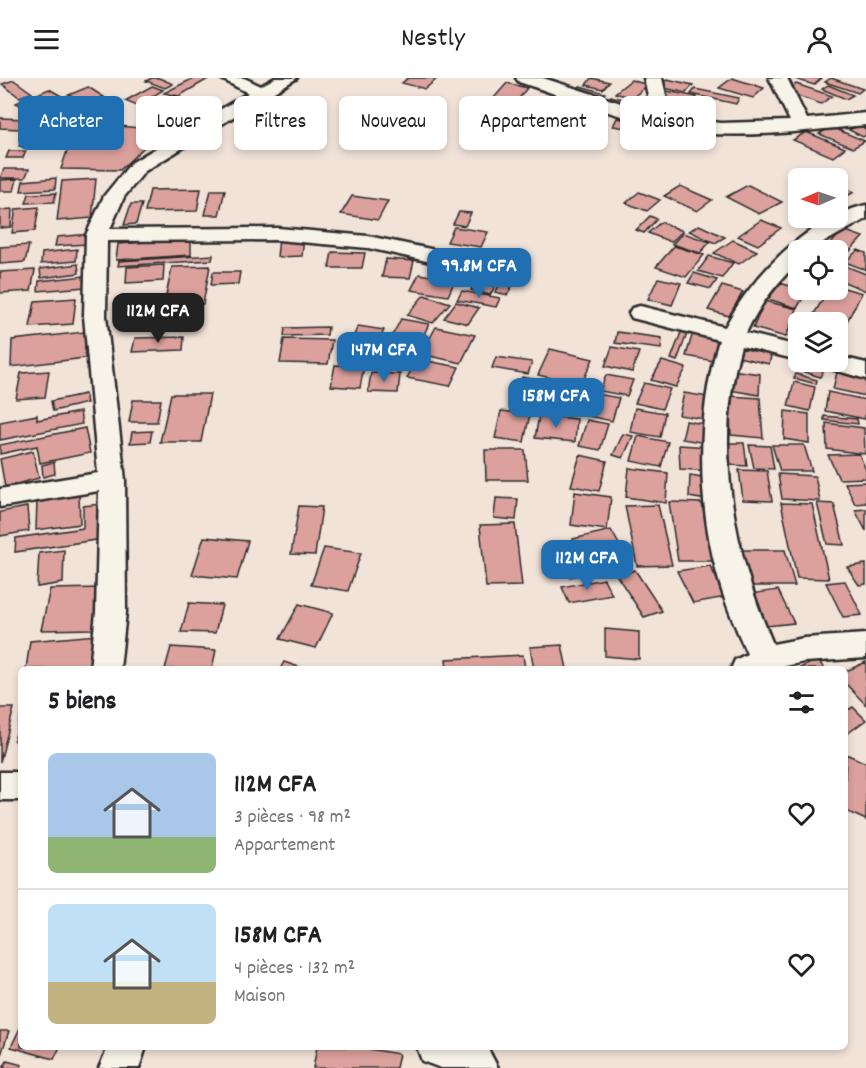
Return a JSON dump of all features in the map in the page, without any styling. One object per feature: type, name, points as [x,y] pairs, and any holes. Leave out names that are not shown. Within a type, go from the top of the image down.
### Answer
[{"type":"street","points":[[229,78],[261,92]]},
{"type":"street","points":[[105,666],[111,612],[112,480],[95,316],[97,235],[114,196],[138,167],[288,78]]},
{"type":"street","points":[[525,78],[620,107]]},
{"type":"street","points":[[653,78],[657,96]]},
{"type":"street","points":[[778,78],[801,124]]},
{"type":"street","points":[[716,127],[866,119]]},
{"type":"street","points":[[811,240],[866,211]]},
{"type":"street","points":[[97,235],[278,234],[368,242],[507,272]]},
{"type":"street","points":[[788,259],[780,266],[733,336],[722,371],[717,434],[721,520],[732,580],[755,663],[794,651],[866,646]]},
{"type":"street","points":[[640,313],[788,350]]},
{"type":"street","points":[[848,366],[866,371]]},
{"type":"street","points":[[0,498],[112,480]]},
{"type":"street","points":[[0,786],[18,786]]},
{"type":"street","points":[[119,1068],[126,1050]]},
{"type":"street","points":[[445,1050],[472,1059],[478,1068]]},
{"type":"building","points":[[159,78],[173,84],[165,88],[146,81]]},
{"type":"building","points":[[194,78],[210,78],[179,96],[164,93]]},
{"type":"building","points":[[408,78],[438,78],[425,89],[402,83]]},
{"type":"building","points":[[591,78],[609,82],[603,89],[586,85]]},
{"type":"building","points":[[732,78],[764,88],[753,98],[719,88]]},
{"type":"building","points":[[792,78],[822,78],[814,85]]},
{"type":"building","points":[[831,78],[863,89],[858,93],[825,82]]},
{"type":"building","points":[[667,79],[693,85],[686,93],[660,87]]},
{"type":"building","points":[[14,80],[32,93],[18,96],[2,84]]},
{"type":"building","points":[[631,80],[648,85],[634,96],[615,93]]},
{"type":"building","points":[[507,83],[527,88],[521,96],[496,96]]},
{"type":"building","points":[[796,84],[832,96],[821,104],[786,92]]},
{"type":"building","points":[[828,85],[853,95],[846,99],[822,89]]},
{"type":"building","points":[[152,86],[163,90],[153,96],[136,96],[136,106],[125,101]]},
{"type":"building","points":[[580,86],[605,93],[602,96],[587,96],[573,92]]},
{"type":"building","points":[[88,87],[102,96],[66,96]]},
{"type":"building","points":[[49,89],[61,96],[32,96]]},
{"type":"building","points":[[695,89],[739,98],[736,104],[716,100],[716,96],[691,94]]},
{"type":"building","points":[[667,91],[692,96],[664,96]]},
{"type":"building","points":[[611,96],[620,98],[620,102],[608,99]]},
{"type":"building","points":[[0,118],[18,119],[18,129],[0,128]]},
{"type":"building","points":[[617,118],[620,118],[620,127],[613,126]]},
{"type":"building","points":[[859,125],[866,129],[866,135],[863,137],[849,130]]},
{"type":"building","points":[[124,126],[136,128],[136,150],[141,150],[120,170],[61,169],[67,150],[124,150]]},
{"type":"building","points":[[831,127],[865,141],[853,148],[819,134]]},
{"type":"building","points":[[806,132],[845,148],[833,157],[793,140]]},
{"type":"building","points":[[9,151],[26,151],[23,158],[6,158]]},
{"type":"building","points":[[4,169],[29,169],[25,178],[0,178]]},
{"type":"building","points":[[56,178],[55,189],[21,191],[23,181]]},
{"type":"building","points":[[17,179],[14,191],[0,191],[0,180]]},
{"type":"building","points":[[96,179],[92,218],[57,221],[62,181]]},
{"type":"building","points":[[748,185],[782,202],[759,214],[726,197]]},
{"type":"building","points":[[680,186],[712,200],[697,211],[664,196]]},
{"type":"building","points":[[201,189],[197,211],[145,212],[150,190]]},
{"type":"building","points":[[211,190],[225,190],[219,215],[205,215]]},
{"type":"building","points":[[639,192],[660,200],[647,211],[626,203]]},
{"type":"building","points":[[56,193],[54,202],[26,203],[29,194]]},
{"type":"building","points":[[352,196],[388,201],[378,220],[341,214]]},
{"type":"building","points":[[131,204],[142,204],[136,224],[124,225]]},
{"type":"building","points":[[39,207],[35,231],[12,233],[16,209]]},
{"type":"building","points":[[12,209],[11,227],[0,228],[0,210]]},
{"type":"building","points":[[459,212],[471,213],[465,226],[453,224]]},
{"type":"building","points":[[650,216],[657,219],[644,233],[636,230]]},
{"type":"building","points":[[761,220],[781,228],[758,245],[738,236]]},
{"type":"building","points":[[661,222],[683,231],[671,242],[648,233]]},
{"type":"building","points":[[699,225],[725,237],[715,243],[689,231]]},
{"type":"building","points":[[454,227],[488,232],[481,247],[447,242]]},
{"type":"building","points":[[843,230],[863,237],[848,253],[848,240],[834,240]]},
{"type":"building","points":[[683,233],[710,242],[700,253],[672,244]]},
{"type":"building","points":[[89,234],[88,244],[55,246],[57,237]]},
{"type":"building","points":[[279,238],[304,238],[302,256],[277,257]]},
{"type":"building","points":[[191,239],[191,255],[116,260],[118,244]]},
{"type":"building","points":[[733,240],[757,251],[739,264],[714,253]]},
{"type":"building","points":[[29,245],[25,262],[0,264],[0,247]]},
{"type":"building","points":[[674,246],[704,255],[686,277],[656,267]]},
{"type":"building","points":[[77,249],[76,261],[41,264],[42,253]]},
{"type":"building","points":[[858,250],[866,253],[866,270],[848,263],[848,259]]},
{"type":"building","points":[[332,252],[365,253],[362,268],[329,268]]},
{"type":"building","points":[[213,255],[212,260],[118,266],[119,261]]},
{"type":"building","points":[[709,256],[733,263],[722,278],[698,271]]},
{"type":"building","points":[[386,259],[414,261],[410,278],[382,277]]},
{"type":"building","points":[[442,263],[462,267],[455,279],[435,275]]},
{"type":"building","points":[[78,264],[79,273],[41,278],[40,269]]},
{"type":"building","points":[[164,265],[163,281],[126,283],[127,267]]},
{"type":"building","points":[[210,266],[203,304],[164,305],[172,267]]},
{"type":"building","points":[[468,267],[479,269],[470,286],[459,284]]},
{"type":"building","points":[[848,267],[866,274],[866,291],[848,284]]},
{"type":"building","points":[[35,270],[31,291],[0,293],[0,272]]},
{"type":"building","points":[[213,272],[240,272],[238,284],[211,285]]},
{"type":"building","points":[[481,273],[501,277],[490,295],[471,290]]},
{"type":"building","points":[[694,273],[717,280],[711,289],[688,283]]},
{"type":"building","points":[[419,274],[455,280],[448,296],[411,290]]},
{"type":"building","points":[[85,276],[85,287],[38,291],[39,281]]},
{"type":"building","points":[[658,278],[681,283],[672,305],[648,299]]},
{"type":"building","points":[[504,279],[515,281],[507,295],[495,292]]},
{"type":"building","points":[[780,283],[788,285],[788,300],[802,300],[797,308],[768,299]]},
{"type":"building","points":[[722,286],[743,292],[729,316],[708,310]]},
{"type":"building","points":[[848,289],[862,293],[848,319],[848,312],[815,312],[822,300],[848,300]]},
{"type":"building","points":[[462,291],[500,298],[496,307],[457,300]]},
{"type":"building","points":[[424,295],[450,303],[433,323],[407,315]]},
{"type":"building","points":[[76,298],[73,324],[30,327],[35,301]]},
{"type":"building","points":[[765,301],[797,309],[796,312],[788,312],[786,337],[753,328]]},
{"type":"building","points":[[456,302],[479,308],[468,324],[444,318]]},
{"type":"building","points":[[401,319],[429,324],[407,368],[378,362]]},
{"type":"building","points":[[358,326],[384,330],[377,346],[351,342]]},
{"type":"building","points":[[328,327],[327,335],[284,336],[285,328]]},
{"type":"building","points":[[436,327],[475,335],[461,363],[421,354]]},
{"type":"building","points":[[683,327],[689,328],[677,361],[671,359]]},
{"type":"building","points":[[694,329],[720,334],[713,361],[686,356]]},
{"type":"building","points":[[85,332],[85,358],[11,367],[12,340]]},
{"type":"building","points":[[617,332],[662,338],[661,349],[615,343]]},
{"type":"building","points":[[184,337],[183,350],[132,352],[135,338]]},
{"type":"building","points":[[284,339],[332,340],[328,364],[280,363]]},
{"type":"building","points":[[738,341],[773,348],[769,364],[734,356]]},
{"type":"building","points":[[612,347],[639,352],[632,372],[605,366]]},
{"type":"building","points":[[550,349],[593,359],[581,385],[538,375]]},
{"type":"building","points":[[496,357],[532,362],[528,374],[492,368]]},
{"type":"building","points":[[417,359],[459,367],[450,386],[407,378]]},
{"type":"building","points":[[662,361],[686,368],[676,387],[651,380]]},
{"type":"building","points":[[335,365],[364,366],[360,388],[331,386]]},
{"type":"building","points":[[731,370],[760,374],[759,395],[729,390]]},
{"type":"building","points":[[848,370],[866,375],[866,396],[833,389],[837,372]]},
{"type":"building","points":[[49,371],[45,397],[16,399],[21,373]]},
{"type":"building","points":[[804,372],[822,372],[820,377]]},
{"type":"building","points":[[371,373],[400,374],[398,393],[368,392]]},
{"type":"building","points":[[796,374],[817,380],[816,384],[794,378]]},
{"type":"building","points":[[606,375],[633,380],[627,396],[600,391]]},
{"type":"building","points":[[522,377],[544,381],[532,409],[511,405]]},
{"type":"building","points":[[794,382],[815,387],[810,411],[788,406]]},
{"type":"building","points":[[644,383],[670,389],[662,409],[635,403]]},
{"type":"building","points":[[581,391],[619,398],[612,421],[573,413]]},
{"type":"building","points":[[828,392],[866,400],[865,419],[825,411]]},
{"type":"building","points":[[684,393],[709,397],[704,419],[679,415]]},
{"type":"building","points":[[85,394],[87,403],[53,411],[51,401]]},
{"type":"building","points":[[171,394],[210,394],[201,442],[160,442]]},
{"type":"building","points":[[729,396],[760,398],[763,438],[731,435]]},
{"type":"building","points":[[545,399],[563,403],[560,411],[541,406]]},
{"type":"building","points":[[133,400],[161,400],[157,422],[129,422]]},
{"type":"building","points":[[635,408],[665,413],[660,437],[630,432]]},
{"type":"building","points":[[501,411],[530,414],[524,442],[495,438]]},
{"type":"building","points":[[785,411],[809,414],[809,443],[784,439]]},
{"type":"building","points":[[80,412],[82,424],[0,440],[0,422],[37,415],[37,420]]},
{"type":"building","points":[[539,415],[577,419],[575,442],[535,438]]},
{"type":"building","points":[[824,416],[857,419],[858,424],[824,420]]},
{"type":"building","points":[[587,420],[608,424],[600,450],[579,446]]},
{"type":"building","points":[[686,421],[710,425],[706,443],[682,439]]},
{"type":"building","points":[[826,423],[864,428],[865,454],[827,449]]},
{"type":"building","points":[[85,428],[90,453],[40,463],[37,446],[0,454],[0,445]]},
{"type":"building","points":[[152,431],[150,442],[130,443],[132,432]]},
{"type":"building","points":[[623,434],[633,436],[623,458],[613,455]]},
{"type":"building","points":[[638,436],[668,442],[661,467],[631,461]]},
{"type":"building","points":[[728,443],[744,443],[747,466],[731,465]]},
{"type":"building","points":[[679,445],[709,447],[710,471],[680,469]]},
{"type":"building","points":[[749,445],[770,446],[774,469],[754,468]]},
{"type":"building","points":[[772,445],[804,445],[812,471],[780,471]]},
{"type":"building","points":[[485,450],[525,450],[528,480],[486,480]]},
{"type":"building","points":[[33,451],[39,478],[5,487],[0,459]]},
{"type":"building","points":[[859,454],[866,470],[866,478],[839,479],[828,455]]},
{"type":"building","points":[[580,455],[607,461],[599,491],[571,486]]},
{"type":"building","points":[[54,462],[55,474],[43,477],[42,465]]},
{"type":"building","points":[[629,468],[668,473],[666,503],[626,497]]},
{"type":"building","points":[[739,470],[767,471],[772,501],[743,500]]},
{"type":"building","points":[[778,474],[815,476],[820,501],[782,499]]},
{"type":"building","points":[[690,475],[708,478],[707,500],[689,497]]},
{"type":"building","points":[[866,482],[866,503],[855,504],[845,483]]},
{"type":"building","points":[[575,492],[611,497],[607,530],[571,525]]},
{"type":"building","points":[[79,495],[80,524],[36,530],[37,501]]},
{"type":"building","points":[[496,498],[518,499],[516,520],[494,518]]},
{"type":"building","points":[[669,502],[702,503],[713,561],[678,561]]},
{"type":"building","points":[[781,503],[812,504],[829,579],[797,578]]},
{"type":"building","points":[[817,503],[834,504],[844,545],[827,544]]},
{"type":"building","points":[[101,504],[102,539],[15,552],[16,538],[83,528],[83,506]]},
{"type":"building","points":[[658,505],[672,565],[637,566],[625,506]]},
{"type":"building","points":[[299,506],[322,507],[315,555],[291,554]]},
{"type":"building","points":[[27,507],[29,531],[0,536],[0,512]]},
{"type":"building","points":[[866,509],[866,531],[855,510]]},
{"type":"building","points":[[515,524],[522,586],[486,587],[480,525]]},
{"type":"building","points":[[611,530],[620,546],[582,555],[573,539]]},
{"type":"building","points":[[204,537],[248,541],[237,579],[192,575]]},
{"type":"building","points":[[324,548],[361,553],[348,591],[311,585]]},
{"type":"building","points":[[64,550],[63,583],[37,587],[39,553]]},
{"type":"building","points":[[740,550],[785,550],[795,586],[748,586]]},
{"type":"building","points":[[608,555],[614,568],[570,577],[563,564]]},
{"type":"building","points":[[866,564],[866,584],[859,585],[847,567]]},
{"type":"building","points":[[710,566],[726,597],[693,603],[677,571]]},
{"type":"building","points":[[635,570],[662,611],[644,617],[617,576]]},
{"type":"building","points":[[604,579],[612,595],[569,603],[562,587]]},
{"type":"building","points":[[845,581],[862,615],[843,617],[826,583]]},
{"type":"building","points":[[102,588],[94,629],[41,630],[50,589]]},
{"type":"building","points":[[778,590],[794,623],[766,626],[750,594]]},
{"type":"building","points":[[189,603],[222,605],[215,633],[181,632]]},
{"type":"building","points":[[299,604],[333,613],[316,648],[280,639]]},
{"type":"building","points":[[605,629],[639,632],[639,659],[605,656]]},
{"type":"building","points":[[97,635],[93,666],[26,666],[30,641]]},
{"type":"building","points":[[562,645],[566,666],[533,666],[530,647]]},
{"type":"building","points":[[171,647],[216,650],[213,666],[166,666]]},
{"type":"building","points":[[523,655],[525,666],[447,666],[446,659]]},
{"type":"building","points":[[817,660],[822,666],[804,666]]},
{"type":"building","points":[[284,662],[296,666],[282,666]]},
{"type":"building","points":[[866,662],[866,705],[848,686],[848,670]]},
{"type":"building","points":[[853,707],[866,720],[848,733],[848,710]]},
{"type":"building","points":[[0,708],[14,708],[0,762]]},
{"type":"building","points":[[18,726],[18,741],[14,741]]},
{"type":"building","points":[[848,755],[866,763],[866,820],[848,812]]},
{"type":"building","points":[[0,1031],[9,1031],[0,1058]]},
{"type":"building","points":[[18,1032],[18,1049],[11,1047]]},
{"type":"building","points":[[22,1050],[58,1050],[54,1059]]},
{"type":"building","points":[[316,1050],[375,1050],[399,1054],[396,1068],[313,1068]]},
{"type":"building","points":[[7,1061],[22,1065],[20,1068],[3,1068]]}]
